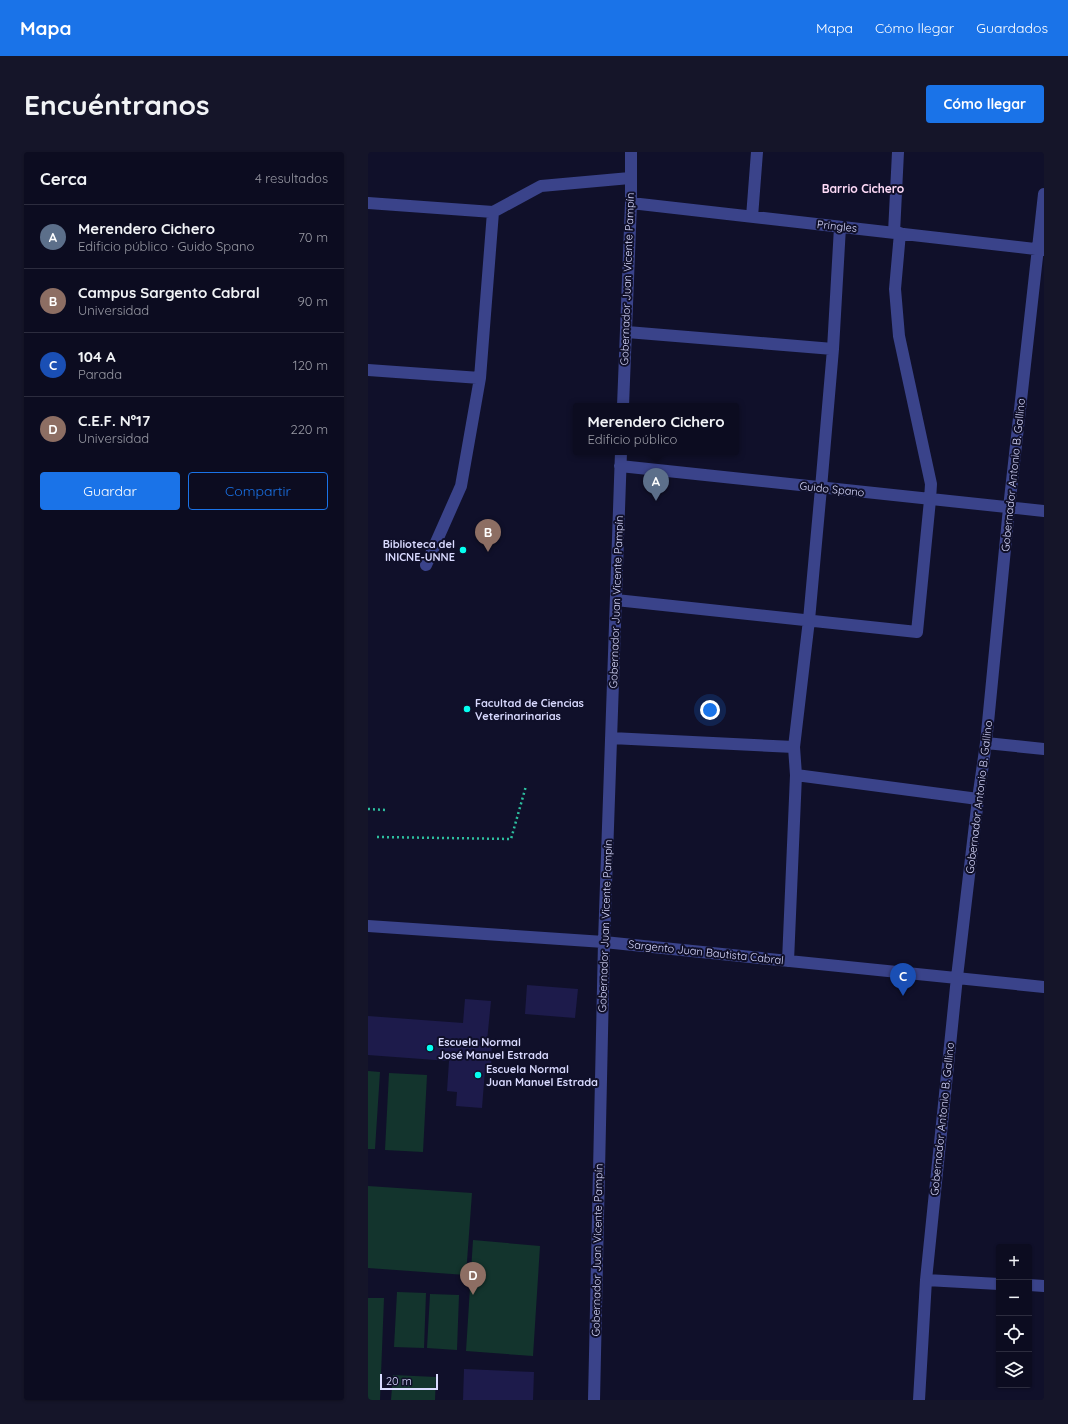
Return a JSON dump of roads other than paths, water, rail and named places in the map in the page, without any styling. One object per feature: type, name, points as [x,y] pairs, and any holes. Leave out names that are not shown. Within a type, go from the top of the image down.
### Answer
[{"type":"street","name":"Gobernador Juan Vicente Pampín","points":[[623,403],[631,203],[631,152]]},
{"type":"street","points":[[752,217],[756,152]]},
{"type":"street","points":[[616,600],[917,632],[931,484],[899,336],[895,289],[898,152]]},
{"type":"street","points":[[368,203],[493,212],[541,186],[630,178]]},
{"type":"street","name":"Gobernador Antonio B. Gallino","points":[[919,1400],[926,1280],[957,977],[986,743],[1009,508],[1041,250],[1044,194]]},
{"type":"street","name":"Pringles","points":[[631,203],[1041,250]]},
{"type":"street","points":[[426,564],[461,486],[480,378],[493,212]]},
{"type":"street","points":[[788,961],[796,775],[794,748],[809,620],[821,488],[833,348],[840,226]]},
{"type":"street","points":[[626,332],[833,348]]},
{"type":"street","points":[[368,370],[480,378]]},
{"type":"street","name":"Gobernador Juan Vicente Pampín","points":[[594,1400],[604,942],[621,455]]},
{"type":"street","name":"Guido Spano","points":[[620,466],[1044,511]]},
{"type":"street","points":[[611,738],[794,748]]},
{"type":"street","points":[[986,743],[1044,749]]},
{"type":"street","points":[[796,775],[978,799]]},
{"type":"street","name":"Sargento Juan Bautista Cabral","points":[[368,926],[604,942],[1044,987]]},
{"type":"street","points":[[926,1280],[996,1284]]},
{"type":"street","points":[[1032,1285],[1044,1286]]},
{"type":"place","name":"Merendero Cichero","points":[[656,501]]},
{"type":"place","name":"Biblioteca del INICNE-UNNE","points":[[463,550]]},
{"type":"place","name":"Campus Sargento Cabral","points":[[488,552]]},
{"type":"place","name":"Facultad de Ciencias Veterinarinarias","points":[[467,709]]},
{"type":"place","name":"104 A","points":[[903,996]]},
{"type":"place","name":"Escuela Normal José Manuel Estrada","points":[[430,1048]]},
{"type":"place","name":"Escuela Normal Juan Manuel Estrada","points":[[478,1075]]},
{"type":"place","name":"C.E.F. Nº17","points":[[473,1295]]},
{"type":"district","name":"Barrio Cichero","points":[[863,188]]}]
